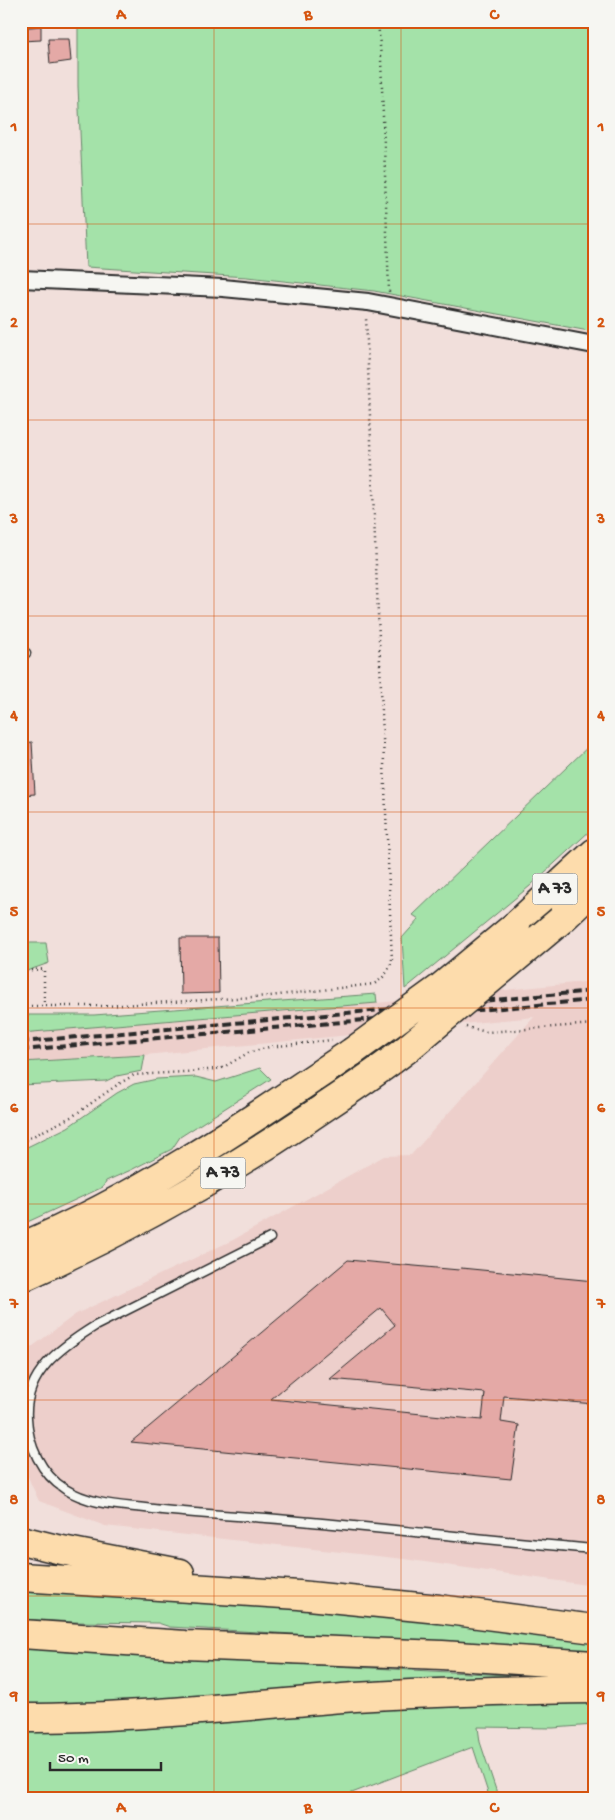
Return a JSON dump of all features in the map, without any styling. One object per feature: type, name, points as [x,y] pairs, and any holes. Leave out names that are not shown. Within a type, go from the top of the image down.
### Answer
[{"type":"highway","name":"A 73","points":[[21,1246],[140,1189],[242,1127],[344,1046],[440,988],[516,925],[594,853]]},
{"type":"highway","name":"A 73","points":[[23,1278],[80,1252],[200,1188],[265,1148],[354,1088],[407,1049],[561,920],[594,889]]},
{"type":"highway","points":[[21,1540],[57,1550],[299,1595]]},
{"type":"highway","points":[[21,1577],[299,1595],[439,1609],[594,1629]]},
{"type":"highway","points":[[21,1634],[176,1644],[442,1655],[594,1665]]},
{"type":"highway","points":[[21,1718],[103,1716],[474,1690],[594,1690]]},
{"type":"street","points":[[21,279],[223,288],[367,309],[389,306],[594,345]]},
{"type":"lane","points":[[270,1238],[95,1326],[70,1341],[45,1363],[31,1388],[26,1407],[27,1421],[37,1459],[50,1476],[64,1488],[92,1501],[106,1504],[396,1529],[594,1550]]},
{"type":"path","points":[[378,21],[382,58],[389,306]]},
{"type":"path","points":[[367,309],[374,318]]},
{"type":"path","points":[[21,1006],[105,1006],[289,994],[374,984],[383,979],[388,971],[392,961],[367,309]]},
{"type":"path","points":[[21,971],[44,969],[44,1006]]},
{"type":"path","points":[[462,1026],[486,1032],[594,1024]]},
{"type":"path","points":[[21,1142],[73,1116],[134,1075],[222,1068],[248,1053],[269,1047],[344,1046]]},
{"type":"shaded area","points":[[594,981],[594,1586],[404,1559],[105,1526],[39,1501],[21,1462],[21,1355],[76,1314],[233,1240],[384,1156],[411,1155],[534,1017],[145,1055],[21,1062],[21,1033],[377,1003]]},
{"type":"green space","points":[[78,21],[594,21],[594,332],[374,291],[247,277],[86,267],[78,86]]},
{"type":"green space","points":[[594,741],[594,827],[530,886],[405,989],[402,938],[419,919],[413,915]]},
{"type":"green space","points":[[21,943],[46,943],[49,963],[21,973]]},
{"type":"green space","points":[[376,994],[377,1003],[21,1033],[21,1015],[94,1015]]},
{"type":"green space","points":[[145,1055],[142,1071],[117,1076],[106,1081],[21,1085],[21,1062]]},
{"type":"green space","points":[[260,1068],[271,1079],[180,1137],[172,1149],[106,1181],[103,1187],[21,1225],[21,1150],[68,1127],[117,1093],[134,1084],[157,1079],[196,1077],[216,1082]]},
{"type":"green space","points":[[21,1590],[196,1599],[372,1614],[594,1638],[594,1651],[170,1627],[158,1623],[21,1619]]},
{"type":"green space","points":[[21,1647],[160,1657],[526,1676],[527,1681],[21,1711]]},
{"type":"green space","points":[[594,1699],[594,1725],[553,1728],[478,1727],[480,1742],[499,1799],[490,1799],[473,1747],[336,1799],[21,1799],[21,1729],[328,1708]]},
{"type":"building","points":[[41,26],[41,40],[21,41],[21,28]]},
{"type":"building","points":[[48,39],[69,39],[71,61],[50,64]]},
{"type":"building","points":[[32,742],[35,794],[21,795],[21,743]]},
{"type":"building","points":[[180,938],[218,938],[219,993],[181,994]]},
{"type":"building","points":[[348,1260],[459,1270],[461,1268],[594,1281],[594,1404],[504,1396],[501,1422],[519,1425],[511,1479],[131,1442]],"holes":[[[381,1308],[395,1325],[330,1379],[485,1393],[482,1420],[271,1399]]]},
{"type":"railway","points":[[21,1042],[594,991]]},
{"type":"railway","points":[[21,1050],[594,1000]]}]
